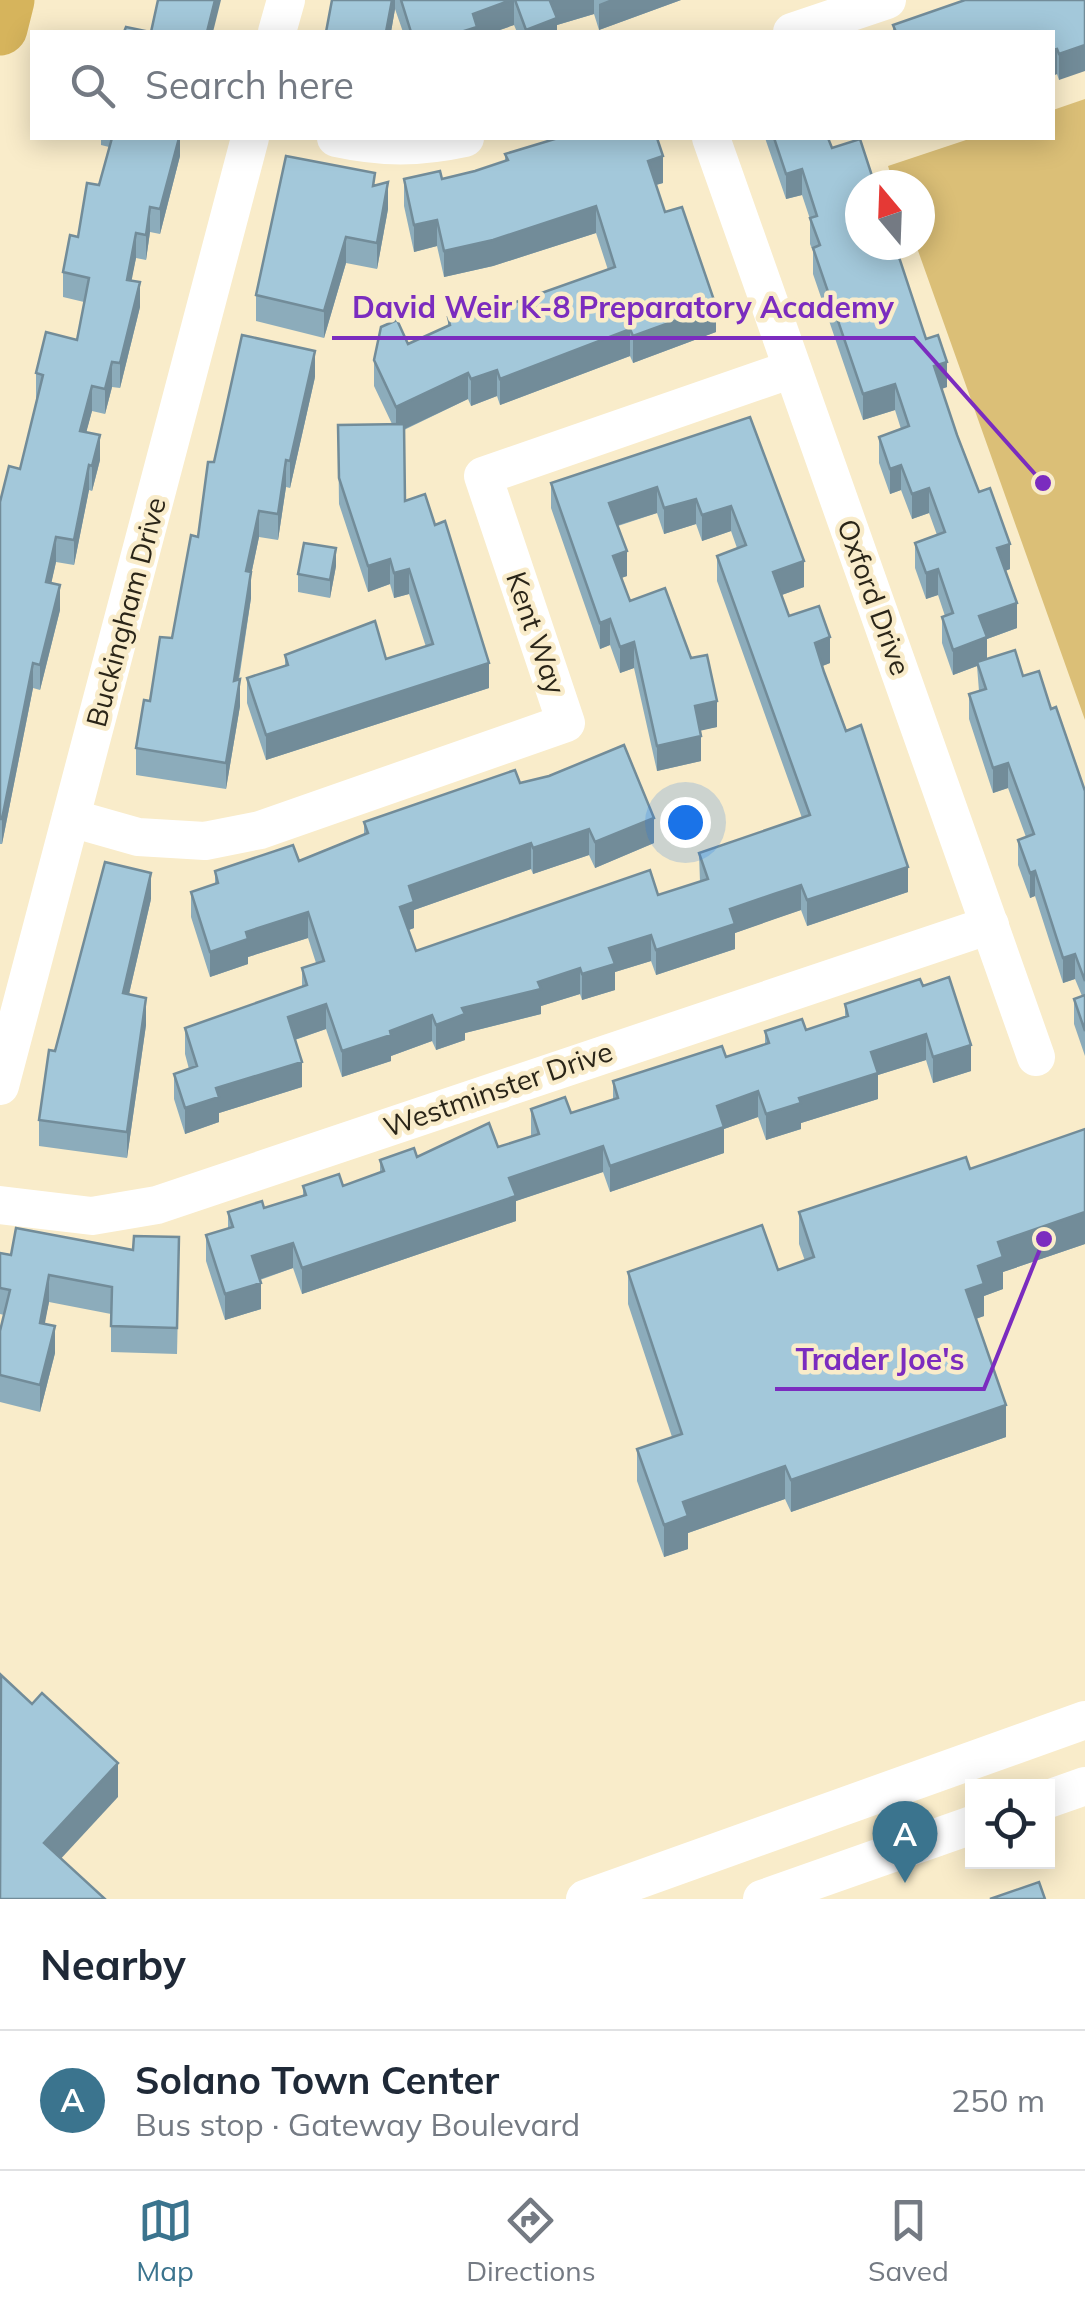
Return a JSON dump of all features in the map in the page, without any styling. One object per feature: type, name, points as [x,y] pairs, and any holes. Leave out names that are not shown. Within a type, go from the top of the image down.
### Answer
[{"type":"highway","points":[[0,28],[7,0]]},
{"type":"street","points":[[278,30],[286,0]]},
{"type":"street","points":[[798,30],[886,0]]},
{"type":"street","name":"Buckingham Drive","points":[[0,1086],[249,140]]},
{"type":"street","points":[[346,140],[374,146],[422,147],[455,140]]},
{"type":"street","name":"Oxford Drive","points":[[712,140],[1036,1057]]},
{"type":"street","name":"Kent Way","points":[[72,818],[138,837],[205,840],[242,834],[566,723],[483,476],[792,369]]},
{"type":"street","name":"Westminster Drive","points":[[0,1205],[92,1216],[156,1205],[990,925]]},
{"type":"street","points":[[585,1899],[1085,1720]]},
{"type":"street","points":[[1055,1797],[1085,1786]]},
{"type":"street","points":[[762,1899],[965,1827]]},
{"type":"shaded area","points":[[1085,99],[1085,720],[921,260],[935,260],[935,170],[889,170],[888,166],[966,140],[1055,140],[1055,109]]},
{"type":"building","points":[[158,0],[215,0],[208,30],[151,30]]},
{"type":"building","points":[[332,0],[392,0],[386,30],[326,30]]},
{"type":"building","points":[[401,0],[511,0],[473,14],[477,27],[467,30],[410,30]]},
{"type":"building","points":[[515,0],[553,0],[550,1],[557,18],[526,30]]},
{"type":"building","points":[[965,0],[1085,0],[1085,45],[1059,54],[1055,49],[1055,30],[895,30],[893,25]]},
{"type":"building","points":[[111,140],[178,140],[160,209],[150,207],[146,235],[136,233],[127,280],[140,282],[120,363],[112,362],[105,389],[92,386],[80,431],[100,435],[92,466],[89,465],[74,540],[56,537],[46,582],[60,585],[40,665],[33,663],[0,819],[0,502],[9,466],[20,469],[43,375],[36,373],[46,332],[77,340],[89,278],[63,272],[70,235],[78,237],[87,183],[99,185]]},
{"type":"building","points":[[551,140],[658,140],[663,156],[648,161],[665,212],[682,207],[716,306],[633,336],[630,329],[500,379],[497,370],[471,379],[468,373],[396,407],[374,360],[381,327],[397,320],[408,344],[450,325],[448,317],[485,303],[488,312],[615,267],[596,206],[493,240],[444,251],[437,220],[414,225],[404,179],[440,171],[442,179],[475,171],[508,160],[505,154]]},
{"type":"building","points":[[775,140],[829,140],[832,148],[860,140],[870,170],[845,170],[845,260],[900,260],[926,339],[938,335],[947,362],[934,366],[979,492],[990,488],[1010,544],[997,548],[1017,603],[979,616],[987,637],[953,650],[942,617],[953,613],[938,569],[926,573],[915,543],[945,532],[929,488],[912,494],[901,465],[890,469],[879,437],[909,426],[895,384],[863,394],[813,248],[820,245],[810,218],[817,216],[802,169],[786,174]]},
{"type":"building","points":[[286,156],[375,173],[373,186],[388,182],[377,243],[346,237],[324,311],[256,295]]},
{"type":"building","points":[[242,335],[315,351],[290,461],[286,460],[278,514],[259,511],[246,571],[251,572],[234,681],[240,679],[226,763],[136,748],[144,700],[150,701],[160,637],[172,638],[191,535],[198,537],[208,462],[214,462]]},
{"type":"building","points":[[750,417],[804,561],[773,572],[789,616],[819,606],[830,637],[815,643],[824,672],[846,731],[861,725],[908,867],[807,900],[801,885],[730,909],[735,924],[656,950],[651,935],[609,948],[615,964],[582,974],[580,968],[538,982],[541,989],[462,1008],[465,1014],[436,1025],[432,1015],[390,1031],[391,1035],[342,1051],[326,1004],[288,1017],[302,1062],[216,1088],[219,1097],[185,1108],[174,1074],[197,1066],[185,1028],[307,985],[302,968],[324,961],[308,912],[246,932],[248,939],[210,952],[191,892],[218,883],[215,871],[293,845],[299,861],[368,833],[364,822],[515,770],[520,783],[549,776],[624,745],[654,818],[595,842],[589,829],[533,848],[531,843],[409,886],[414,902],[400,907],[416,951],[650,870],[658,895],[708,879],[699,853],[810,815],[717,556],[746,545],[731,506],[702,515],[696,499],[664,508],[657,487],[609,503],[627,551],[613,556],[630,601],[665,588],[691,658],[707,655],[717,701],[695,706],[701,736],[657,746],[634,642],[620,647],[610,619],[600,623],[551,483]]},
{"type":"building","points":[[404,424],[405,501],[425,494],[435,525],[445,521],[489,663],[266,735],[247,678],[288,665],[285,655],[375,621],[386,659],[433,644],[409,569],[394,573],[390,559],[368,566],[339,478],[338,425]]},
{"type":"building","points":[[304,543],[336,548],[330,580],[298,574]]},
{"type":"building","points":[[1015,650],[1023,676],[1039,671],[1085,791],[1085,981],[1075,954],[1063,958],[1035,871],[1030,873],[1018,840],[1034,834],[1008,763],[993,768],[969,694],[986,689],[977,662]]},
{"type":"building","points":[[105,862],[151,873],[123,993],[146,998],[127,1132],[39,1120],[49,1050],[55,1051]]},
{"type":"building","points":[[949,977],[971,1045],[933,1057],[926,1034],[871,1052],[878,1073],[799,1098],[801,1103],[766,1114],[758,1091],[717,1106],[724,1127],[610,1166],[603,1146],[509,1178],[516,1196],[302,1268],[293,1243],[252,1256],[261,1283],[225,1294],[206,1235],[233,1227],[228,1212],[262,1201],[264,1208],[306,1195],[303,1186],[339,1174],[343,1186],[384,1171],[380,1160],[414,1148],[417,1157],[489,1123],[498,1147],[539,1134],[531,1109],[565,1097],[571,1113],[618,1098],[613,1081],[722,1046],[726,1057],[769,1043],[765,1031],[802,1019],[806,1030],[848,1016],[845,1004],[920,979],[923,986]]},
{"type":"building","points":[[1085,995],[1085,1031],[1074,999]]},
{"type":"building","points":[[1085,1129],[1085,1212],[998,1242],[1003,1257],[978,1266],[984,1284],[966,1290],[1006,1405],[791,1480],[785,1466],[683,1502],[688,1516],[664,1525],[637,1449],[682,1434],[628,1272],[762,1225],[778,1270],[814,1257],[799,1212],[966,1157],[970,1169]]},
{"type":"building","points":[[16,1228],[133,1250],[134,1236],[179,1237],[177,1328],[111,1326],[112,1287],[49,1275],[40,1323],[55,1326],[40,1385],[0,1375],[0,1331],[10,1290],[0,1288],[0,1253],[11,1255]]},
{"type":"building","points":[[1,1675],[32,1704],[42,1693],[118,1763],[44,1843],[105,1899],[0,1899]]},
{"type":"building","points":[[1039,1882],[1045,1899],[990,1899]]},
{"type":"place","name":"David Weir K-8 Preparatory Academy","points":[[1043,483]]},
{"type":"place","name":"Trader Joe's","points":[[1044,1239]]},
{"type":"place","name":"Solano Town Center","points":[[905,1883]]}]
